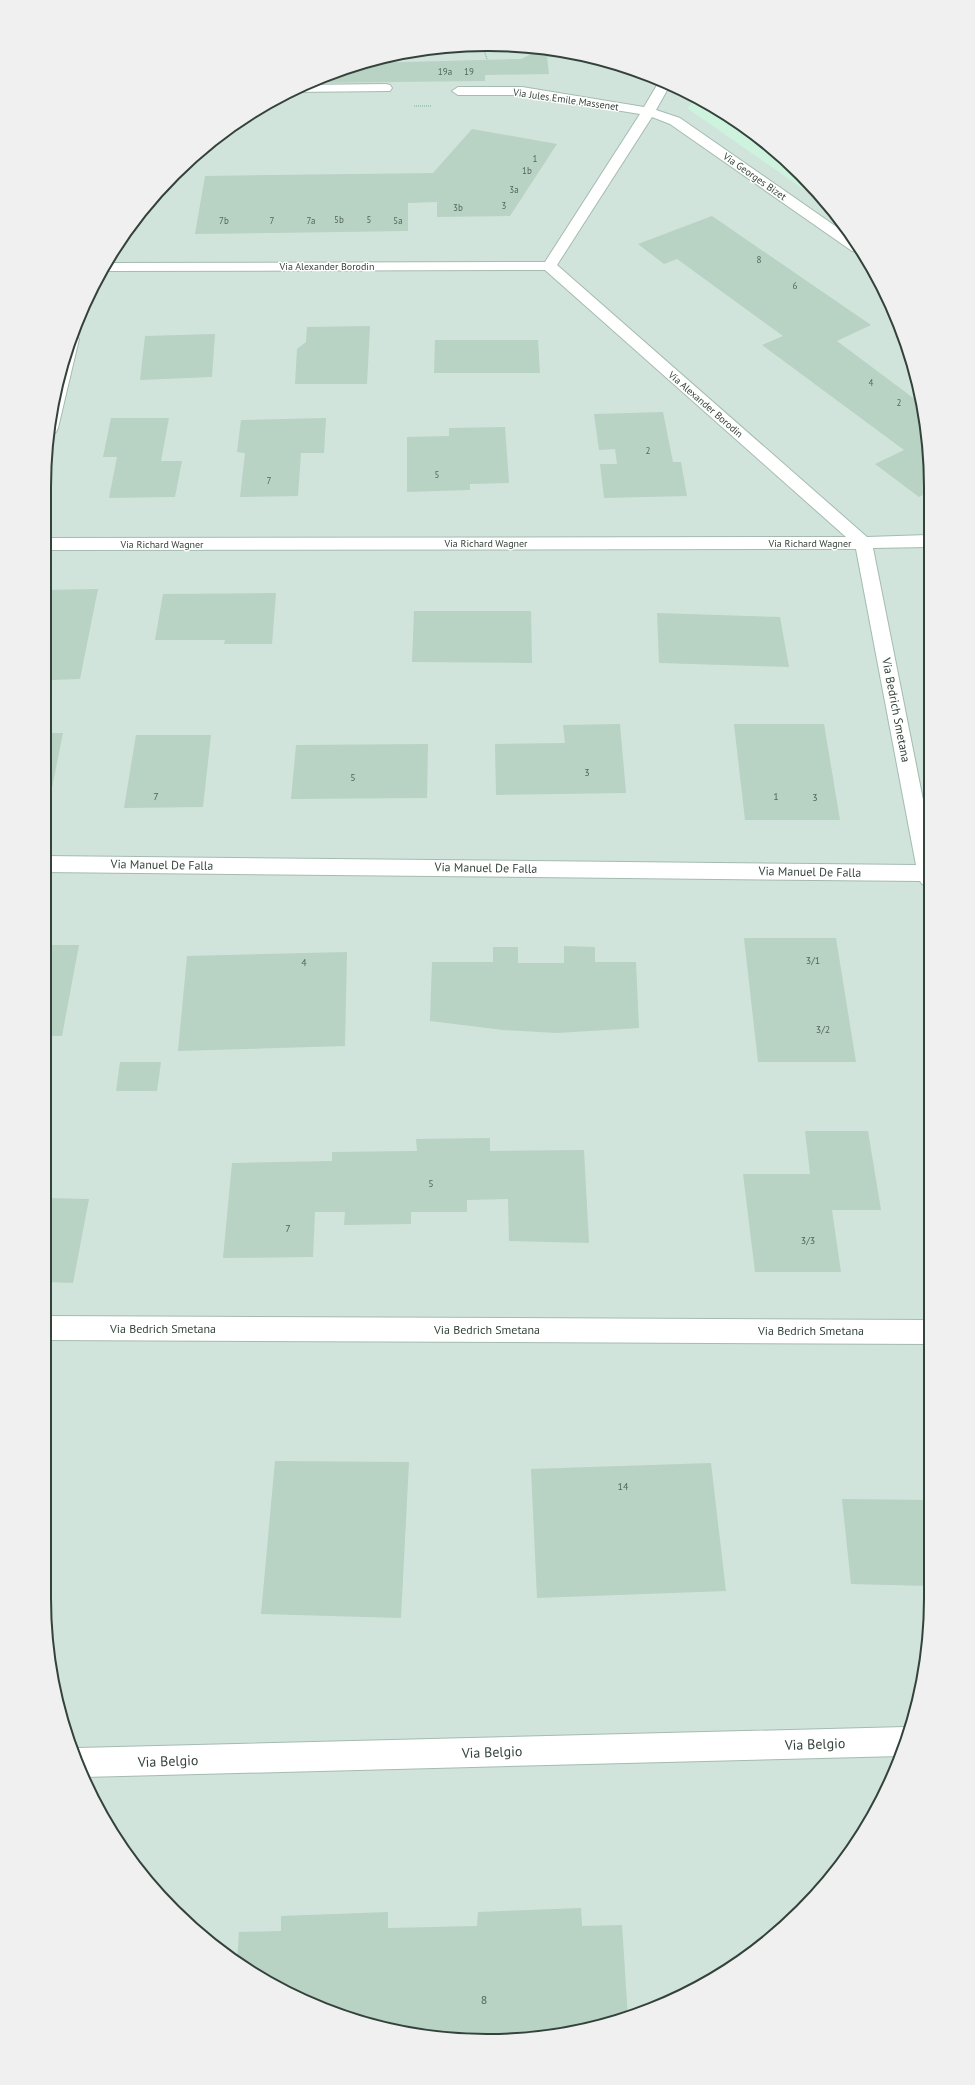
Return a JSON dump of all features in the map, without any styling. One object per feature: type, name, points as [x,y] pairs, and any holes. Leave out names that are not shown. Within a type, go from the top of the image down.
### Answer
[{"type":"street","points":[[549,266],[649,112],[662,87]]},
{"type":"street","points":[[309,89],[386,88]]},
{"type":"street","name":"Via Jules Emile Massenet","points":[[458,91],[522,90],[649,112]]},
{"type":"street","name":"Via Georges Bizet","points":[[649,112],[675,121],[847,241]]},
{"type":"street","name":"Via Alexander Borodin","points":[[110,267],[549,266],[863,543]]},
{"type":"street","name":"Via Richard Wagner","points":[[51,544],[863,543],[924,541]]},
{"type":"street","name":"Via Bedrich Smetana","points":[[863,543],[924,856]]},
{"type":"street","name":"Via Manuel De Falla","points":[[51,864],[924,876]]},
{"type":"street","name":"Via Bedrich Smetana","points":[[51,1328],[924,1332]]},
{"type":"street","name":"Via Belgio","points":[[83,1763],[900,1741]]},
{"type":"path","points":[[485,51],[487,60]]},
{"type":"shaded area","points":[[488,51],[516,52],[573,59],[628,74],[655,84],[706,109],[753,141],[775,159],[816,200],[850,245],[866,269],[879,294],[901,347],[916,402],[923,459],[924,488],[924,1598],[923,1626],[916,1683],[901,1738],[891,1765],[866,1816],[834,1863],[816,1885],[775,1926],[753,1944],[706,1976],[655,2001],[628,2011],[573,2026],[516,2033],[488,2034],[459,2033],[402,2026],[347,2011],[320,2001],[269,1976],[222,1944],[200,1926],[159,1885],[141,1863],[109,1816],[84,1765],[74,1738],[59,1683],[52,1626],[51,488],[52,459],[59,402],[74,347],[84,320],[109,269],[125,245],[159,200],[179,179],[222,141],[245,125],[269,109],[320,84],[347,74],[402,59],[459,52]]},
{"type":"shaded area","points":[[693,102],[706,109],[753,141],[775,159],[810,194],[687,108]]},
{"type":"building","points":[[532,54],[558,57],[547,57],[549,74],[485,75],[485,81],[323,83],[347,74],[389,62],[521,59]]},
{"type":"building","points":[[472,129],[557,144],[510,216],[437,217],[437,202],[408,203],[408,231],[195,234],[205,176],[433,173]]},
{"type":"building","points":[[712,216],[871,325],[837,341],[915,400],[923,459],[924,494],[919,497],[875,464],[904,450],[762,345],[783,336],[677,259],[664,264],[638,244]]},
{"type":"building","points":[[370,326],[367,384],[295,384],[297,349],[306,342],[307,327]]},
{"type":"building","points":[[215,334],[212,377],[140,380],[145,336]]},
{"type":"building","points":[[435,340],[538,340],[540,373],[434,373]]},
{"type":"building","points":[[663,412],[673,462],[681,462],[687,496],[604,498],[600,464],[617,464],[615,449],[599,450],[594,414]]},
{"type":"building","points":[[111,418],[169,418],[161,461],[182,461],[175,497],[109,498],[117,457],[103,457]]},
{"type":"building","points":[[326,418],[324,453],[301,453],[298,496],[240,497],[245,453],[237,452],[241,420]]},
{"type":"building","points":[[505,427],[509,483],[470,484],[470,490],[407,492],[407,437],[449,436],[449,428]]},
{"type":"building","points":[[98,589],[80,679],[51,680],[51,590]]},
{"type":"building","points":[[276,593],[272,644],[224,644],[225,640],[155,640],[163,594]]},
{"type":"building","points":[[414,611],[531,611],[532,663],[412,662]]},
{"type":"building","points":[[657,613],[780,617],[789,667],[659,663]]},
{"type":"building","points":[[620,724],[626,793],[496,795],[495,744],[565,743],[563,725]]},
{"type":"building","points":[[734,724],[824,724],[840,820],[745,820]]},
{"type":"building","points":[[51,733],[63,733],[51,793]]},
{"type":"building","points":[[136,735],[211,735],[203,807],[124,808]]},
{"type":"building","points":[[428,744],[427,798],[291,799],[296,745]]},
{"type":"building","points":[[744,938],[836,938],[856,1062],[758,1062]]},
{"type":"building","points":[[51,945],[79,945],[62,1036],[51,1036]]},
{"type":"building","points":[[564,946],[595,947],[595,962],[636,962],[639,1028],[557,1033],[503,1030],[430,1021],[432,962],[493,962],[493,947],[518,947],[518,963],[564,963]]},
{"type":"building","points":[[347,952],[345,1046],[178,1051],[187,956]]},
{"type":"building","points":[[120,1062],[161,1062],[157,1091],[116,1091]]},
{"type":"building","points":[[805,1131],[868,1131],[881,1210],[832,1210],[841,1272],[755,1272],[743,1174],[810,1174]]},
{"type":"building","points":[[490,1138],[490,1151],[584,1150],[589,1243],[509,1241],[508,1199],[467,1200],[467,1212],[411,1212],[411,1224],[344,1225],[345,1212],[315,1212],[313,1257],[223,1258],[232,1163],[332,1161],[332,1152],[417,1151],[416,1139]]},
{"type":"building","points":[[51,1198],[89,1199],[73,1283],[51,1282]]},
{"type":"building","points":[[275,1461],[409,1462],[401,1618],[261,1614]]},
{"type":"building","points":[[711,1463],[726,1591],[537,1598],[531,1469]]},
{"type":"building","points":[[842,1499],[924,1500],[924,1586],[851,1584]]},
{"type":"building","points":[[581,1908],[582,1926],[622,1925],[628,2011],[573,2026],[516,2033],[459,2033],[402,2026],[347,2011],[320,2001],[269,1976],[237,1955],[239,1932],[281,1931],[281,1916],[388,1912],[388,1928],[477,1926],[478,1912]]}]
